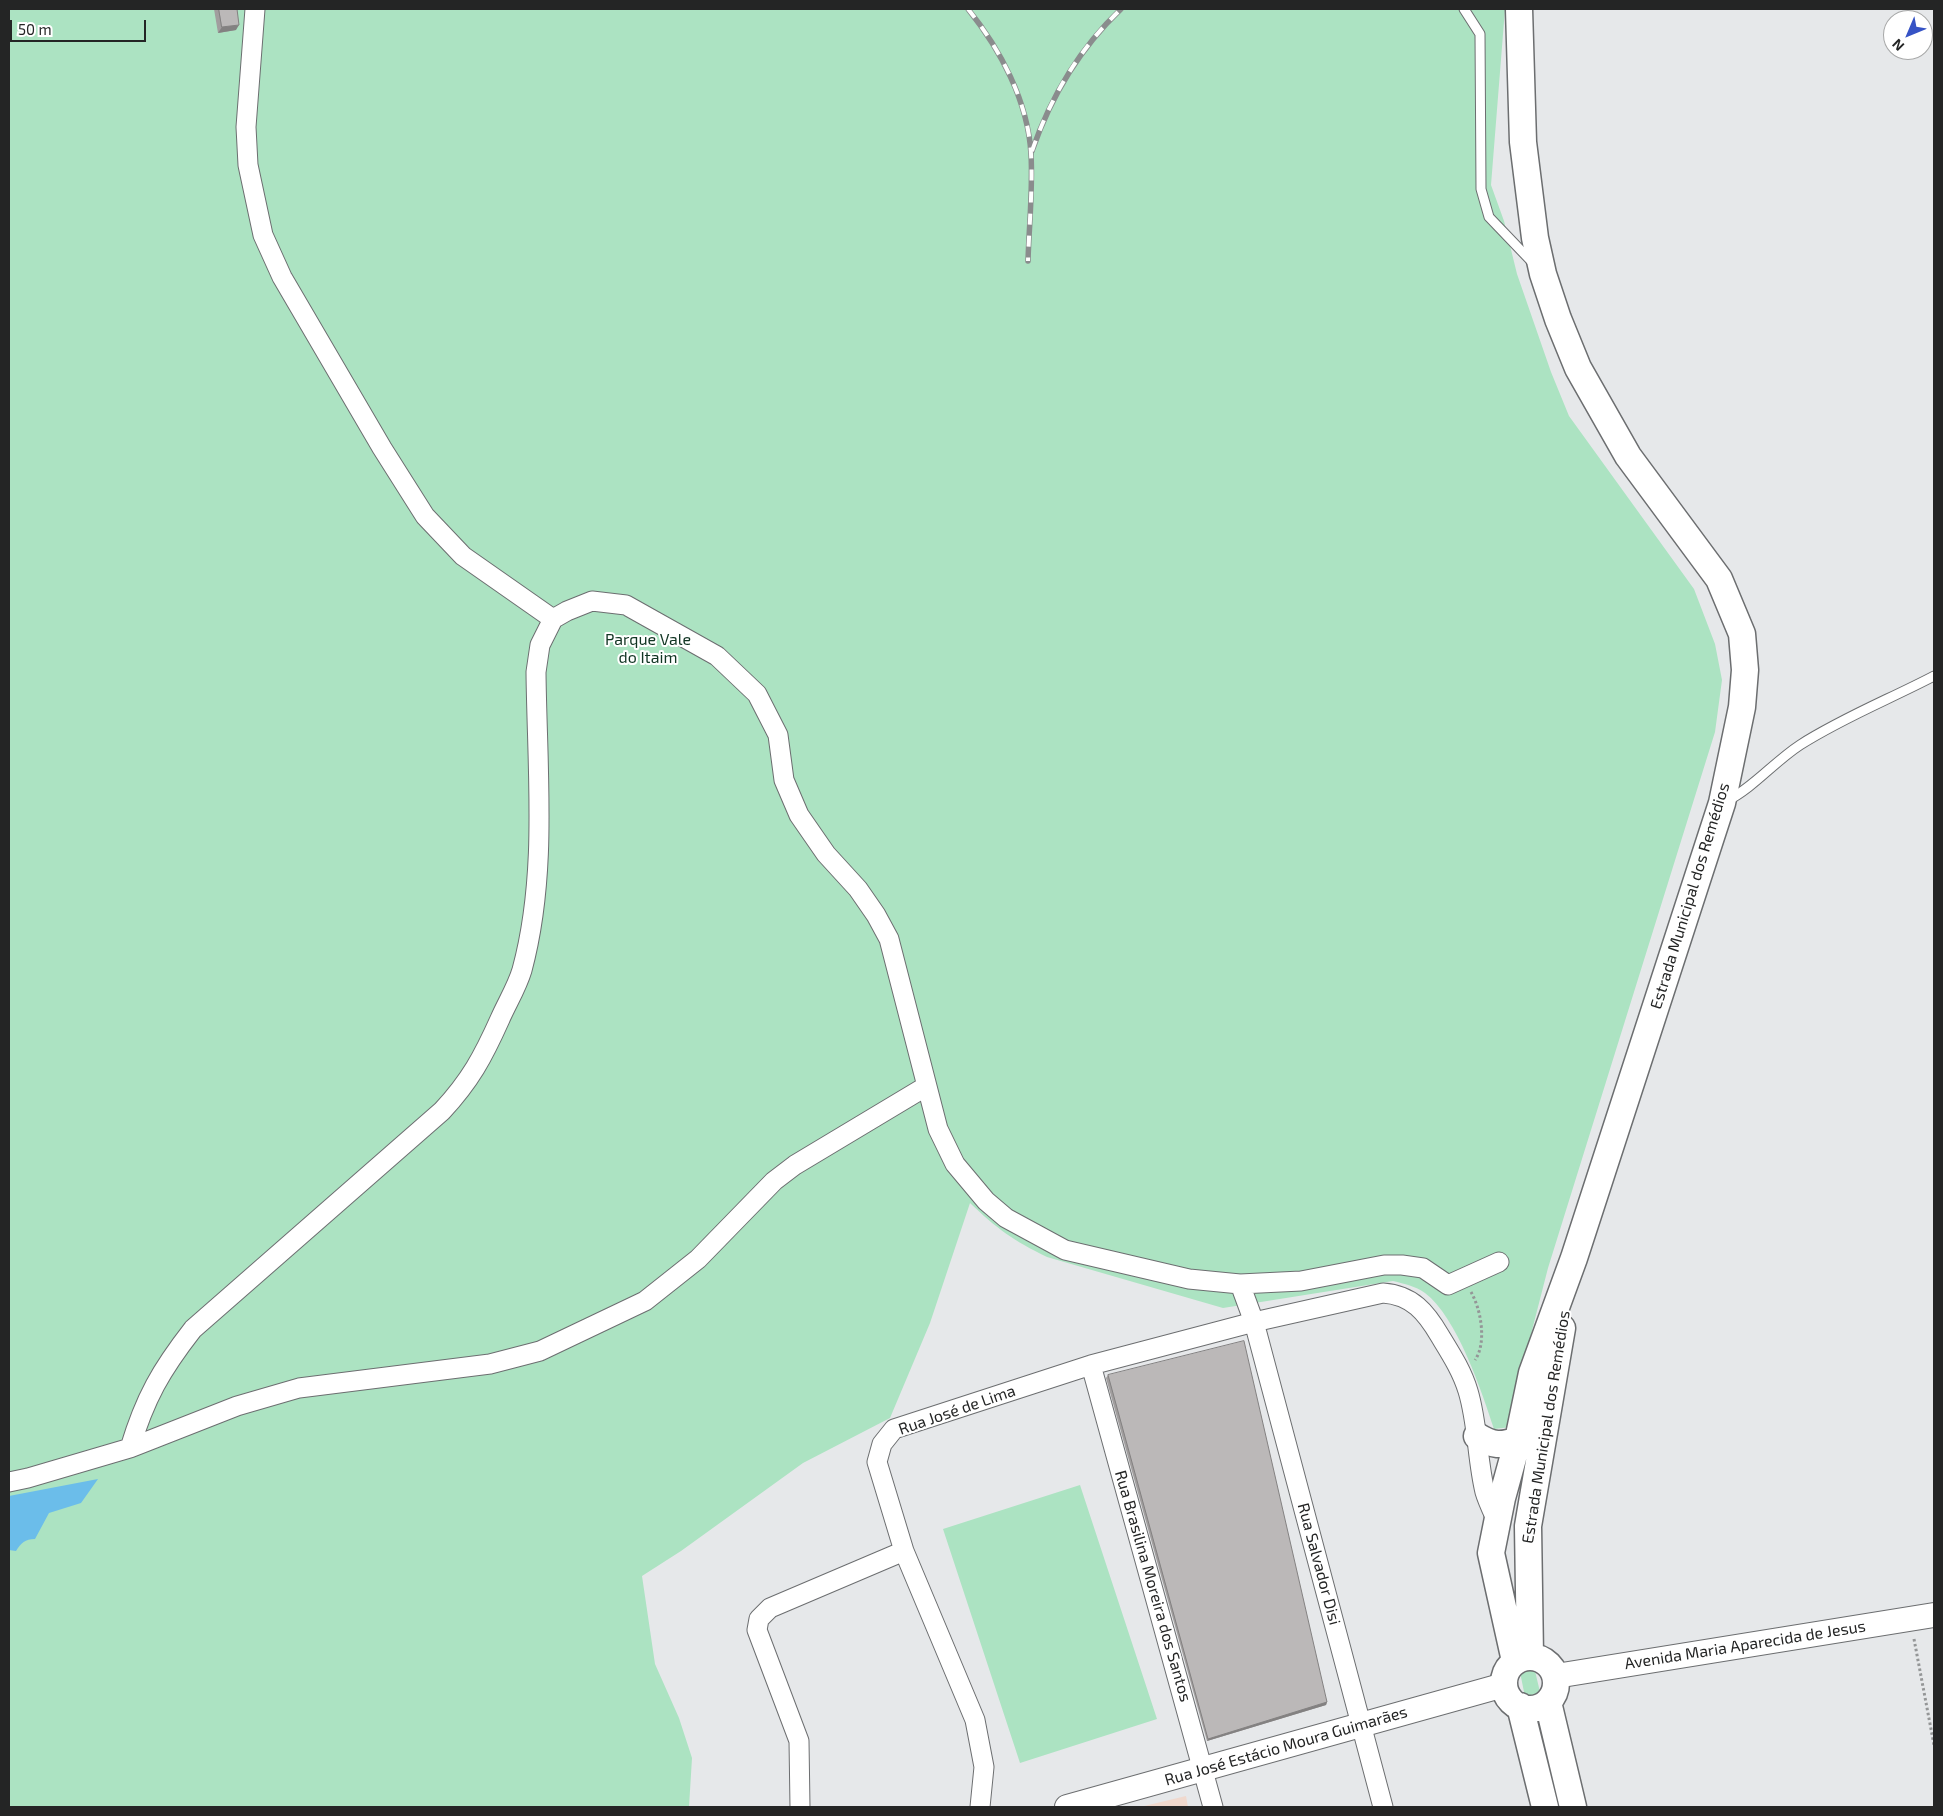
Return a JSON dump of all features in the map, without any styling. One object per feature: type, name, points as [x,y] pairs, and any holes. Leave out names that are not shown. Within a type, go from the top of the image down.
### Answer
[{"type":"main road","name":"Estrada Municipal dos Remédios","points":[[1519,9],[1522,142],[1535,238],[1543,274],[1578,368],[1604,416],[1628,456],[1719,580],[1742,634],[1745,670],[1742,708],[1722,803],[1574,1258],[1532,1373],[1518,1440],[1497,1521],[1491,1552],[1522,1659]]},
{"type":"main road","name":"Estrada Municipal dos Remédios","points":[[1522,1659],[1528,1526],[1574,1258]]},
{"type":"main road","points":[[1477,1436],[1491,1445],[1503,1445],[1518,1440]]},
{"type":"main road","points":[[1497,1521],[1527,1544]]},
{"type":"main road","points":[[1522,1659],[1543,1660],[1549,1664],[1556,1676],[1555,1690],[1548,1702],[1535,1708],[1520,1706],[1512,1701],[1504,1685],[1507,1672],[1522,1659]]},
{"type":"main road","points":[[1548,1702],[1573,1807]]},
{"type":"main road","points":[[1520,1706],[1545,1807]]},
{"type":"street","points":[[255,9],[246,127],[248,165],[263,235],[282,277],[382,448],[425,516],[463,556],[553,620]]},
{"type":"street","points":[[130,1448],[148,1396],[172,1356],[193,1329],[442,1111],[465,1086],[484,1055],[521,973],[530,933],[538,873],[536,672],[540,645],[553,620],[567,610],[592,601],[626,605],[717,656],[757,694],[778,735],[784,780],[799,815],[826,854],[858,889],[876,915],[889,939],[925,1087],[938,1129],[955,1164],[986,1201],[1006,1218],[1065,1250],[1189,1279],[1240,1284],[1301,1281],[1384,1265],[1402,1265],[1423,1268],[1448,1285],[1499,1262]]},
{"type":"street","points":[[9,1482],[130,1448],[237,1406],[291,1390],[490,1364],[548,1347],[645,1301],[698,1259],[774,1181],[795,1165],[925,1087]]},
{"type":"street","name":"Rua Salvador Disi","points":[[1240,1284],[1254,1322],[1383,1807]]},
{"type":"street","name":"Rua José de Lima","points":[[980,1807],[984,1767],[975,1720],[904,1550],[877,1462],[882,1444],[894,1429],[1091,1365],[1254,1322],[1383,1293],[1407,1298],[1421,1308],[1432,1322],[1462,1373]]},
{"type":"street","name":"Rua Brasilina Moreira dos Santos","points":[[1091,1365],[1213,1807]]},
{"type":"street","points":[[1462,1373],[1477,1436],[1486,1494],[1497,1521]]},
{"type":"street","points":[[800,1807],[798,1741],[757,1630],[759,1619],[770,1608],[904,1550]]},
{"type":"street","name":"Avenida Maria Aparecida de Jesus","points":[[1556,1676],[1934,1615]]},
{"type":"street","name":"Rua José Estácio Moura Guimarães","points":[[1067,1807],[1504,1685]]},
{"type":"lane","points":[[1464,9],[1480,34],[1481,180],[1489,217],[1543,274]]},
{"type":"lane","points":[[1722,803],[1742,793],[1770,767],[1802,744],[1934,676]]},
{"type":"path","points":[[1462,1373],[1478,1356],[1481,1333],[1476,1301],[1464,1278]]},
{"type":"path","points":[[1910,1618],[1934,1745]]},
{"type":"shaded area","points":[[1186,1796],[1188,1807],[1140,1807]]},
{"type":"green space","name":"Parque Vale do Itaim","points":[[9,9],[1505,9],[1491,185],[1504,221],[1517,274],[1551,372],[1569,416],[1694,589],[1715,644],[1722,680],[1715,732],[1548,1268],[1520,1377],[1511,1427],[1494,1429],[1467,1356],[1448,1319],[1437,1304],[1425,1293],[1414,1287],[1393,1281],[1223,1308],[1047,1257],[1006,1233],[988,1220],[970,1203],[930,1323],[890,1418],[803,1463],[681,1551],[642,1576],[655,1664],[679,1718],[692,1758],[689,1807],[9,1807]]},
{"type":"green space","points":[[1080,1485],[1157,1719],[1020,1763],[943,1529]]},
{"type":"green space","points":[[1527,1668],[1535,1671],[1540,1692],[1533,1699],[1525,1697],[1520,1672]]},
{"type":"water","points":[[98,1479],[81,1503],[49,1513],[35,1539],[24,1542],[16,1551],[9,1550],[9,1496]]},
{"type":"building","points":[[219,9],[237,9],[239,25],[222,27]]},
{"type":"building","points":[[1244,1341],[1327,1702],[1208,1739],[1108,1375]]},
{"type":"railway","points":[[968,9],[1001,58],[1018,95],[1029,134],[1031,194],[1028,261]]},
{"type":"railway","points":[[1032,151],[1048,111],[1068,74],[1092,40],[1121,9]]}]
